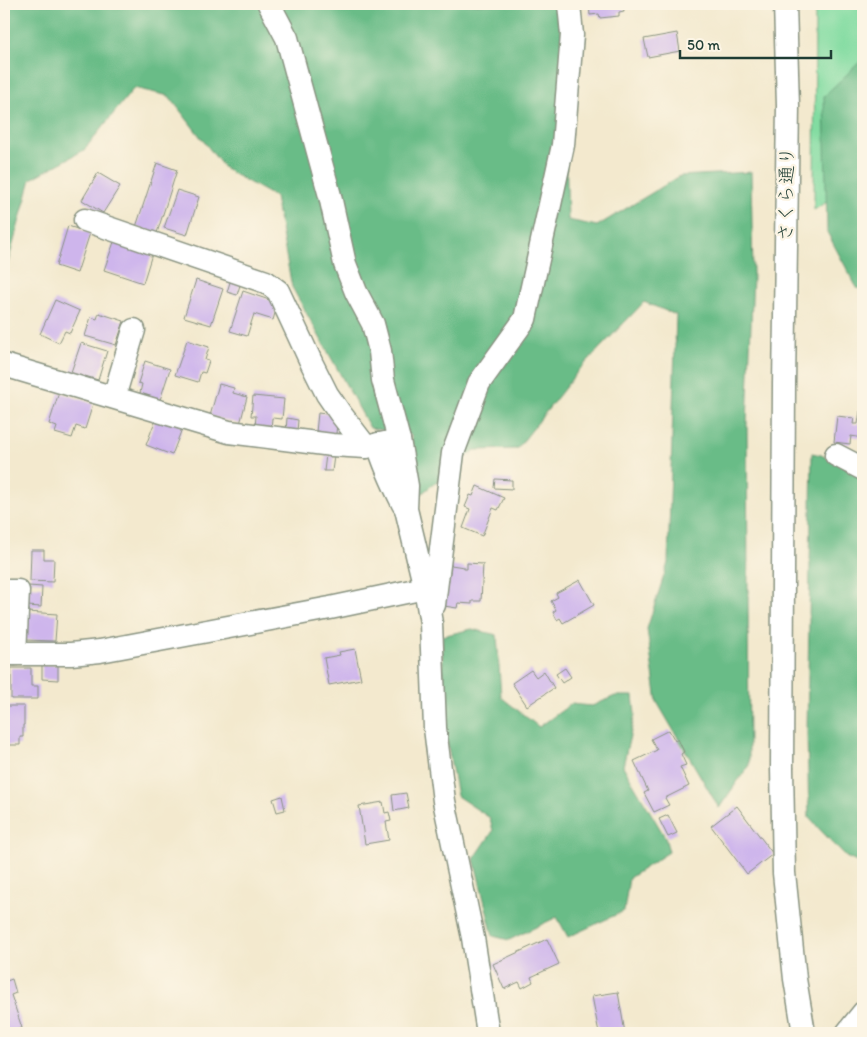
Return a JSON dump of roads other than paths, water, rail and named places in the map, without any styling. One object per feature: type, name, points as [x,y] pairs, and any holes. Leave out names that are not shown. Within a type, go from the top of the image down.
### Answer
[{"type":"street","points":[[269,4],[287,38],[330,196],[345,264],[356,292],[373,324],[380,351],[383,380],[381,444],[407,486],[406,509],[425,588],[431,623],[435,728],[444,801],[473,938],[488,1033]]},
{"type":"street","points":[[431,623],[453,453],[479,383],[525,319],[563,145],[572,36],[569,4]]},
{"type":"street","name":"さくら通り","points":[[785,4],[788,106],[782,768],[784,873],[795,979],[804,1033]]},
{"type":"street","points":[[85,220],[266,282],[278,291],[327,394],[355,434],[381,444]]},
{"type":"street","points":[[114,397],[134,330]]},
{"type":"street","points":[[4,365],[229,432],[332,445],[381,444]]},
{"type":"street","points":[[836,455],[863,469]]},
{"type":"street","points":[[4,590],[18,591],[9,654],[71,654],[100,651],[330,608],[425,588]]},
{"type":"street","points":[[846,1033],[863,1013]]}]
